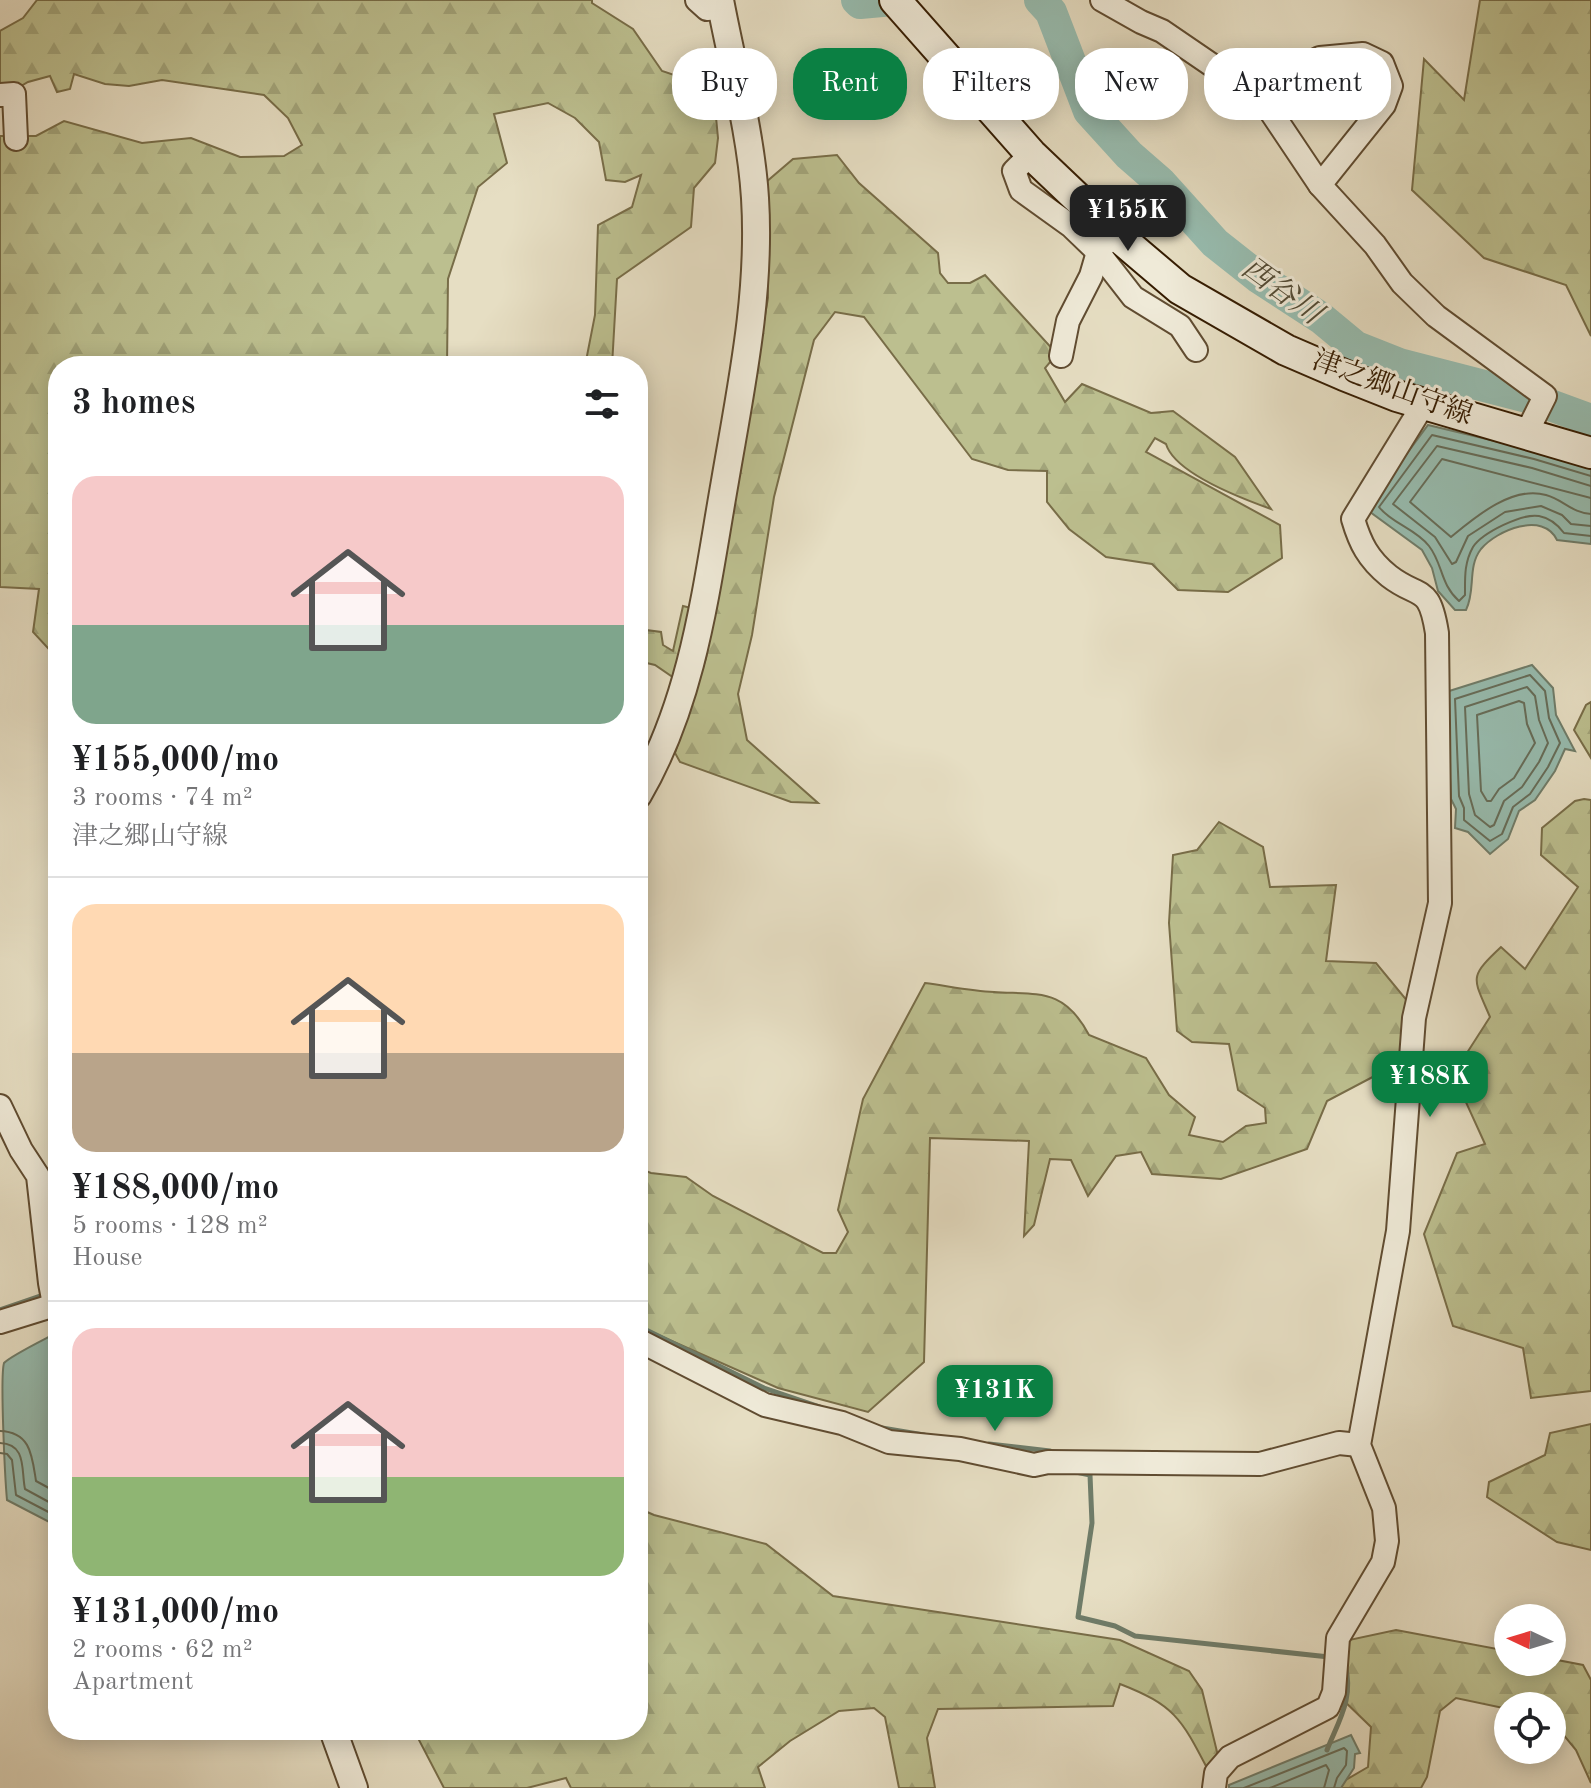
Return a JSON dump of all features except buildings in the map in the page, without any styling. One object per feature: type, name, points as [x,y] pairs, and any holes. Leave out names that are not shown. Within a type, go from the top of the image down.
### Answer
[{"type":"main road","name":"津之郷山守線","points":[[895,0],[1106,242],[1286,350],[1423,405],[1527,432],[1591,453]]},
{"type":"street","points":[[1102,0],[1162,31],[1204,60]]},
{"type":"street","points":[[648,776],[666,742],[688,676],[750,340],[757,250],[755,195],[712,2]]},
{"type":"street","points":[[0,95],[14,94],[16,139]]},
{"type":"street","points":[[1276,120],[1320,185],[1375,245],[1402,283],[1436,316],[1545,396],[1527,432]]},
{"type":"street","points":[[1320,185],[1372,120]]},
{"type":"street","points":[[1106,242],[1133,297],[1180,326],[1196,350]]},
{"type":"street","points":[[1061,356],[1068,321],[1106,242]]},
{"type":"street","points":[[1214,1788],[1216,1773],[1230,1757],[1328,1707],[1334,1692],[1338,1638],[1383,1562],[1387,1541],[1384,1508],[1359,1445],[1398,1231],[1414,1018],[1440,903],[1437,633],[1433,610],[1421,592],[1390,577],[1361,547],[1353,519],[1423,405]]},
{"type":"street","points":[[0,1106],[21,1150],[38,1176],[48,1252]]},
{"type":"street","points":[[0,1322],[48,1301]]},
{"type":"street","points":[[648,1345],[765,1405],[842,1423],[889,1442],[960,1449],[1034,1465],[1048,1462],[1260,1464],[1339,1443],[1359,1445]]},
{"type":"street","points":[[337,1740],[354,1788]]},
{"type":"green space","points":[[37,0],[592,0],[592,3],[633,29],[662,71],[672,74],[672,120],[716,120],[715,163],[694,188],[691,227],[617,279],[613,356],[587,356],[595,315],[598,225],[632,207],[641,175],[625,182],[606,180],[599,142],[575,118],[548,103],[494,114],[507,163],[478,187],[448,279],[447,356],[48,356],[48,648],[33,632],[39,589],[0,587],[0,136],[36,136],[64,121],[142,143],[191,138],[240,157],[284,156],[302,145],[288,118],[264,95],[162,80],[129,86],[105,84],[74,74],[70,89],[57,92],[50,76],[16,89],[0,85],[0,31],[23,18]]},
{"type":"green space","points":[[1480,0],[1591,0],[1591,336],[1566,285],[1484,258],[1412,190],[1424,59],[1464,100]]},
{"type":"green space","points":[[837,155],[859,183],[938,253],[940,273],[948,283],[970,283],[985,275],[1057,354],[1045,368],[1065,402],[1082,384],[1151,413],[1173,411],[1235,457],[1271,509],[1196,475],[1172,455],[1166,444],[1155,438],[1146,452],[1280,525],[1282,558],[1228,592],[1178,590],[1152,564],[1106,557],[1069,529],[1047,502],[1047,471],[1008,470],[972,459],[864,317],[835,312],[814,340],[774,497],[752,635],[738,694],[747,740],[818,803],[791,802],[680,762],[675,753],[706,658],[768,298],[765,183],[793,159]]},
{"type":"green space","points":[[683,606],[691,608],[677,680],[648,663],[648,630],[661,632],[663,645],[673,651]]},
{"type":"green space","points":[[1591,702],[1591,758],[1574,730],[1586,705]]},
{"type":"green space","points":[[1591,800],[1591,1391],[1531,1398],[1523,1348],[1453,1326],[1424,1234],[1457,1153],[1485,1144],[1464,1098],[1470,1072],[1456,1070],[1490,1017],[1477,985],[1479,972],[1501,947],[1525,969],[1578,887],[1541,855],[1542,828],[1575,801]]},
{"type":"green space","points":[[1219,822],[1263,847],[1270,887],[1336,885],[1326,961],[1376,963],[1409,1003],[1403,1061],[1327,1101],[1307,1149],[1221,1179],[1152,1174],[1141,1152],[1116,1156],[1088,1196],[1071,1160],[1050,1159],[1034,1225],[1024,1236],[1029,1141],[930,1138],[924,1362],[868,1412],[778,1388],[648,1330],[648,1172],[686,1177],[713,1196],[823,1253],[836,1253],[848,1232],[838,1210],[863,1099],[925,983],[977,991],[1038,995],[1060,1002],[1080,1020],[1089,1035],[1146,1058],[1169,1095],[1195,1117],[1189,1135],[1223,1142],[1246,1126],[1266,1123],[1265,1108],[1238,1090],[1229,1044],[1192,1042],[1177,1031],[1169,923],[1173,855],[1197,850]]},
{"type":"green space","points":[[1591,1424],[1591,1550],[1557,1542],[1487,1497],[1489,1482],[1545,1455],[1550,1433]]},
{"type":"green space","points":[[648,1512],[766,1544],[833,1596],[1120,1640],[1189,1671],[1202,1690],[1219,1760],[1207,1768],[1174,1715],[1153,1699],[1120,1684],[1113,1706],[938,1709],[927,1738],[935,1788],[899,1788],[885,1717],[874,1708],[839,1711],[790,1741],[758,1767],[765,1788],[571,1788],[566,1778],[527,1788],[444,1788],[419,1740],[648,1740]]},
{"type":"green space","points":[[1396,1630],[1494,1648],[1494,1676],[1566,1676],[1566,1662],[1583,1665],[1591,1680],[1591,1783],[1576,1750],[1566,1738],[1566,1692],[1494,1692],[1494,1706],[1456,1698],[1440,1711],[1427,1777],[1421,1788],[1341,1788],[1344,1781],[1368,1767],[1371,1727],[1338,1695],[1338,1681],[1349,1640]]},
{"type":"water","points":[[1428,425],[1537,451],[1591,469],[1591,544],[1557,540],[1541,526],[1520,526],[1508,530],[1481,549],[1474,563],[1471,595],[1466,610],[1455,610],[1438,591],[1432,568],[1422,550],[1366,509]]},
{"type":"water","points":[[1532,665],[1553,688],[1556,715],[1575,751],[1565,749],[1555,771],[1535,800],[1519,811],[1508,839],[1490,854],[1468,832],[1455,828],[1446,692]]},
{"type":"water","points":[[48,1337],[48,1521],[7,1500],[2,1387],[4,1363]]},
{"type":"water","points":[[1351,1735],[1360,1753],[1355,1754],[1354,1768],[1341,1788],[1229,1788],[1229,1785]]},
{"type":"waterway","name":"西谷川","points":[[857,0],[860,3],[893,0]]},
{"type":"waterway","name":"西谷川","points":[[1040,0],[1051,12],[1089,111],[1215,243],[1258,277],[1321,318],[1356,347],[1399,364],[1531,398],[1591,420]]},
{"type":"waterway","points":[[0,1310],[46,1294]]},
{"type":"waterway","points":[[648,1331],[764,1388],[820,1407]]},
{"type":"waterway","points":[[882,1428],[924,1435]]},
{"type":"waterway","points":[[989,1444],[1050,1451],[1053,1455]]},
{"type":"waterway","points":[[1076,1472],[1090,1475],[1092,1523],[1078,1617],[1115,1626],[1135,1636],[1329,1657]]},
{"type":"waterway","points":[[1327,1750],[1346,1698],[1345,1665]]}]
